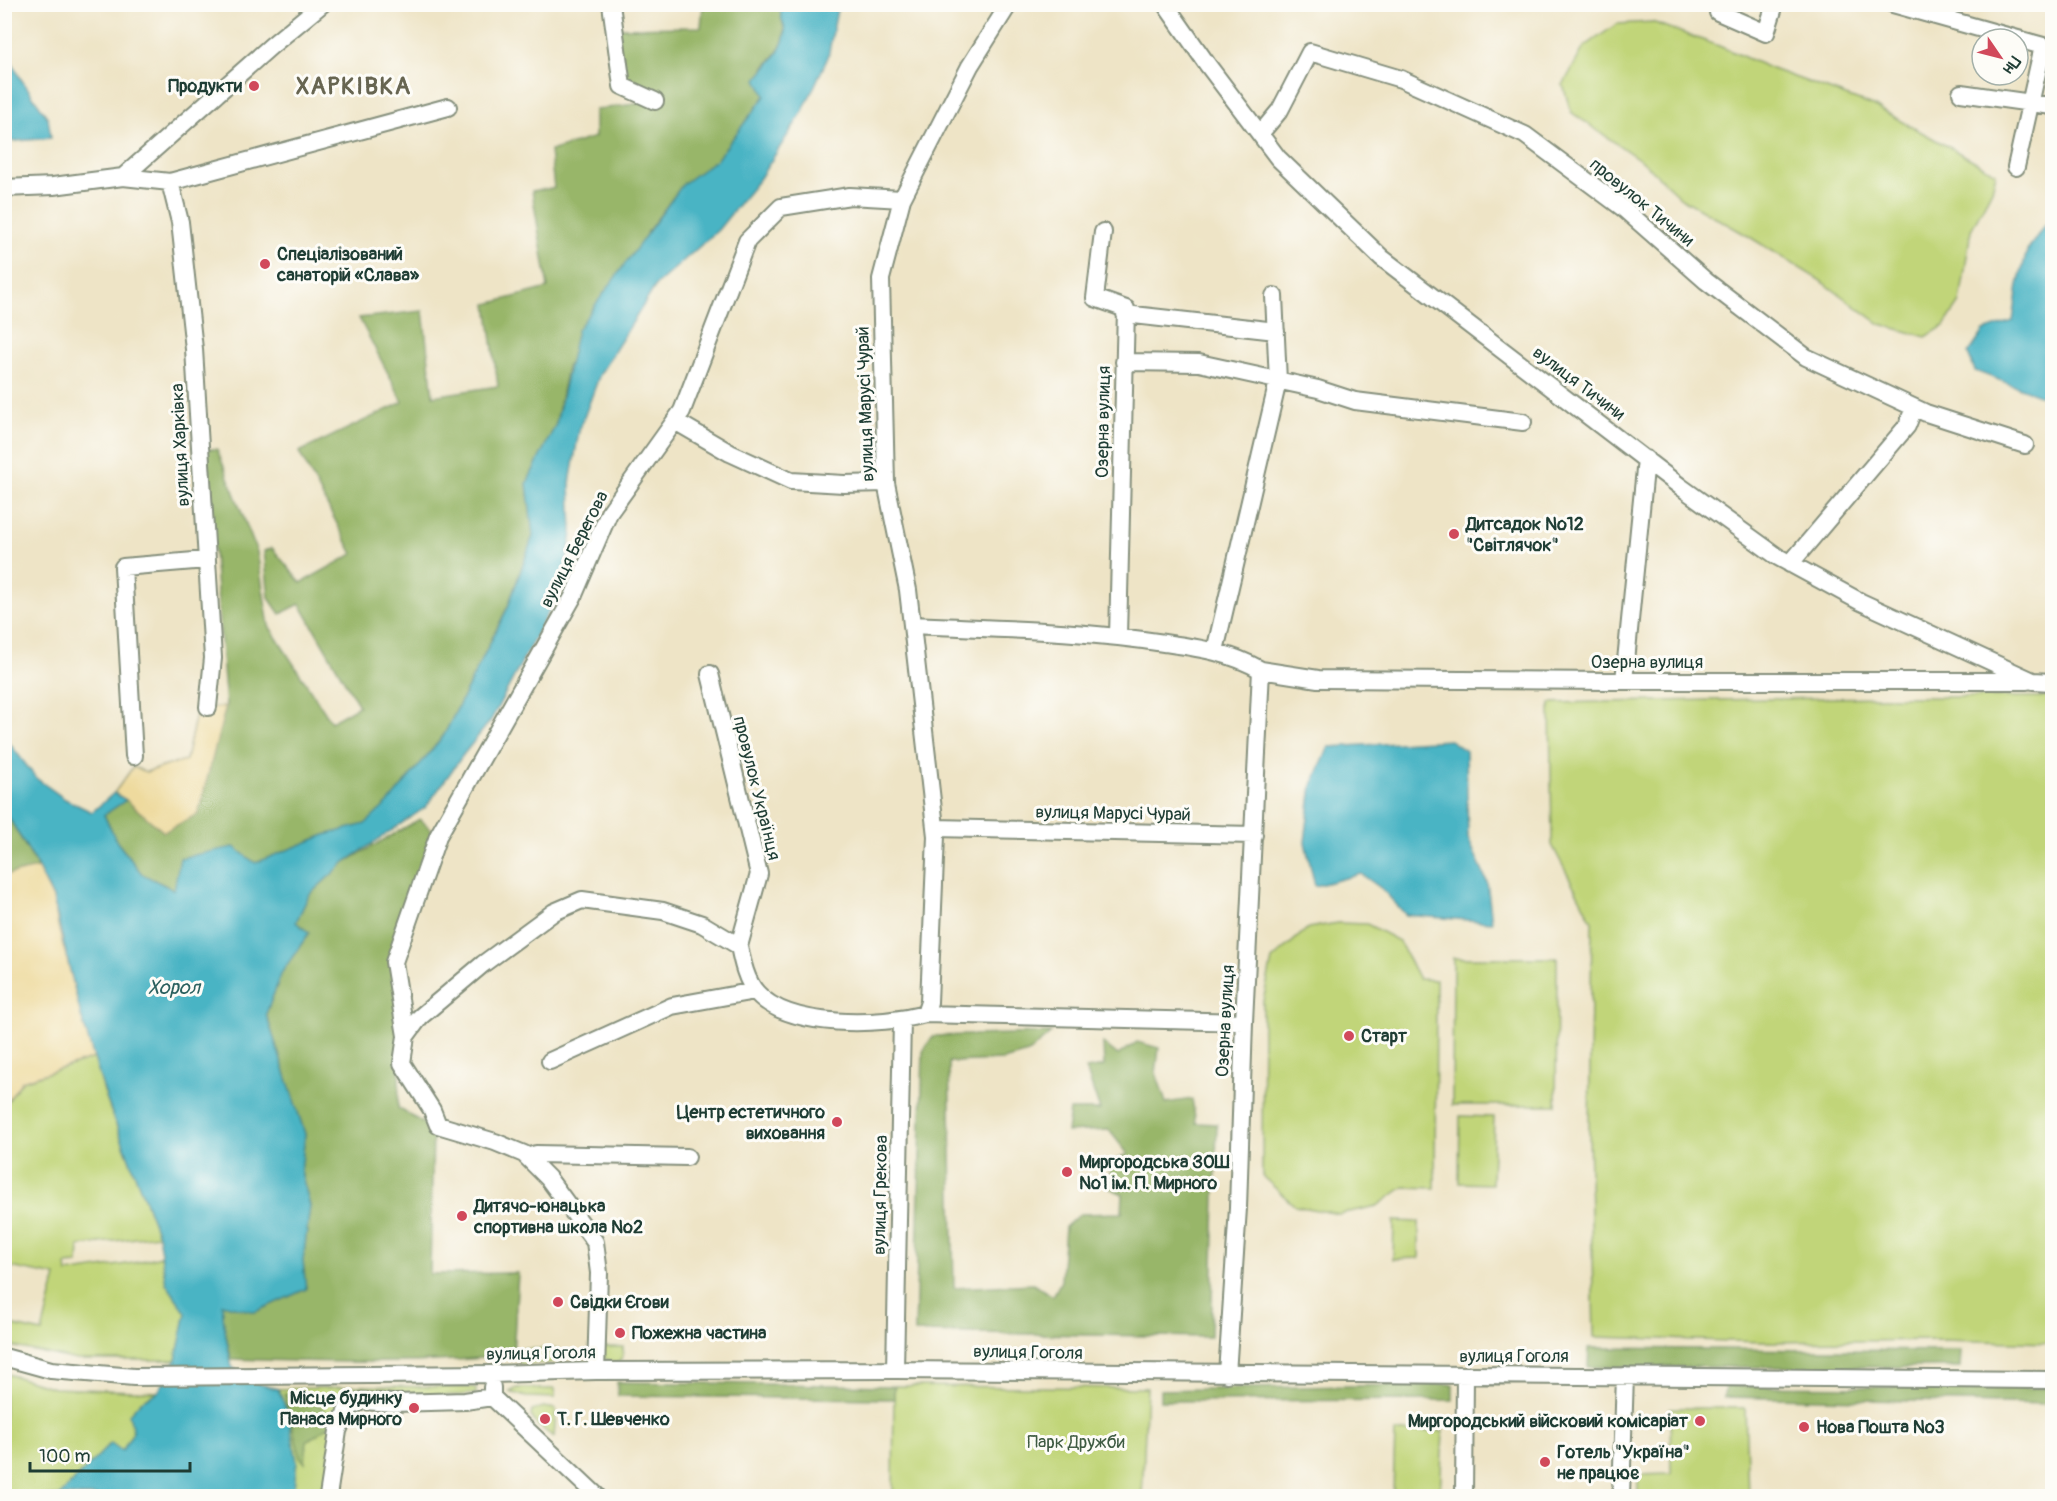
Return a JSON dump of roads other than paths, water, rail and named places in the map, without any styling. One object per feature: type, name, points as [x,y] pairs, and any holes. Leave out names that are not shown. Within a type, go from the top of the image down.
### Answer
[{"type":"street","points":[[123,177],[322,4]]},
{"type":"street","points":[[610,4],[622,86],[655,101]]},
{"type":"street","name":"вулиця Марусі Чурай","points":[[925,1014],[929,1002],[935,828],[913,624],[886,483],[881,279],[902,199],[970,66],[1009,4]]},
{"type":"street","name":"вулиця Тичини","points":[[1165,4],[1278,158],[1382,258],[1646,459],[1790,564],[1861,602],[2033,681],[2052,682]]},
{"type":"street","points":[[1719,4],[1718,12],[1766,33],[1775,4]]},
{"type":"street","points":[[1893,4],[2048,47],[2030,103],[2016,167]]},
{"type":"street","name":"провулок Тичини","points":[[1260,134],[1280,110],[1310,52],[1401,79],[1525,135],[1623,208],[1706,281],[1806,357],[1914,408],[2025,445]]},
{"type":"street","points":[[1960,93],[2052,106]]},
{"type":"street","points":[[4,188],[53,186],[123,177],[170,182],[448,107]]},
{"type":"street","name":"вулиця Харківка","points":[[170,182],[180,222],[194,349],[213,658],[208,707]]},
{"type":"street","name":"вулиця Берегова","points":[[527,1157],[495,1142],[438,1125],[432,1110],[402,1063],[406,1036],[394,962],[438,836],[573,597],[609,513],[682,411],[747,241],[781,207],[850,196],[902,199]]},
{"type":"street","points":[[1103,232],[1095,298],[1126,309],[1125,314],[1276,331]]},
{"type":"street","points":[[1215,651],[1278,381],[1274,296]]},
{"type":"street","name":"Озерна вулиця","points":[[1118,636],[1125,314]]},
{"type":"street","points":[[1124,362],[1199,363],[1318,389],[1355,401],[1523,422]]},
{"type":"street","points":[[1790,564],[1907,426],[1914,408]]},
{"type":"street","points":[[675,421],[730,453],[791,481],[844,484],[886,483]]},
{"type":"street","points":[[1623,681],[1646,459]]},
{"type":"street","points":[[134,756],[123,567],[206,560]]},
{"type":"street","name":"Озерна вулиця","points":[[913,624],[1118,636],[1215,651],[1244,660],[1261,670],[1318,679],[2033,681]]},
{"type":"street","name":"Озерна вулиця","points":[[1227,1374],[1238,1208],[1244,1022],[1261,670]]},
{"type":"street","name":"провулок Українця","points":[[710,674],[759,874],[739,946]]},
{"type":"street","name":"вулиця Марусі Чурай","points":[[935,828],[1254,835]]},
{"type":"street","points":[[406,1036],[420,1017],[483,964],[554,912],[582,900],[663,911],[702,924],[739,946],[744,967],[755,991],[770,1005],[820,1021],[873,1022],[902,1020],[925,1014],[1244,1022]]},
{"type":"street","points":[[550,1061],[672,1006],[755,991]]},
{"type":"street","name":"вулиця Грекова","points":[[895,1370],[902,1020]]},
{"type":"street","points":[[597,1371],[599,1273],[595,1242],[549,1178],[527,1157],[536,1154],[687,1157]]},
{"type":"street","name":"вулиця Гоголя","points":[[4,1357],[51,1370],[134,1377],[895,1370],[2052,1380]]},
{"type":"street","points":[[493,1374],[492,1397],[597,1497]]},
{"type":"street","points":[[1464,1497],[1465,1375]]},
{"type":"street","points":[[1621,1497],[1625,1376]]},
{"type":"street","points":[[328,1497],[338,1431],[347,1409],[362,1401],[394,1403],[465,1401],[492,1397]]},
{"type":"water","name":"Хорол","points":[[782,5],[838,5],[828,57],[802,113],[760,178],[718,230],[656,285],[600,374],[579,431],[570,483],[572,534],[561,588],[491,720],[426,807],[345,862],[309,895],[296,922],[309,933],[282,972],[266,1014],[305,1134],[301,1172],[310,1206],[303,1261],[306,1289],[255,1312],[222,1304],[232,1367],[252,1382],[278,1389],[287,1411],[297,1461],[293,1496],[59,1496],[111,1443],[122,1451],[133,1432],[129,1414],[141,1401],[158,1392],[176,1360],[186,1313],[166,1283],[158,1235],[107,1100],[81,1016],[53,898],[33,858],[5,811],[4,736],[36,778],[65,799],[92,812],[114,793],[126,800],[104,815],[117,842],[142,874],[174,890],[180,858],[234,847],[255,863],[325,835],[365,824],[389,802],[444,735],[508,607],[533,536],[527,483],[556,424],[577,330],[683,184],[717,159],[765,96],[757,79],[778,52],[784,40],[785,29],[780,13]]},
{"type":"water","points":[[5,50],[21,79],[48,118],[51,138],[5,142]]},
{"type":"water","points":[[2052,224],[2052,400],[1975,371],[1968,354],[1984,331],[2013,321],[2018,285],[2027,251],[2044,226]]},
{"type":"water","points":[[1450,740],[1466,751],[1468,838],[1487,882],[1492,922],[1406,915],[1382,889],[1361,874],[1315,886],[1305,842],[1312,785],[1329,747]]},
{"type":"place","name":"Продукти","points":[[254,86]]},
{"type":"place","name":"Спеціалізований санаторій «Слава»","points":[[265,264]]},
{"type":"place","name":"Дитсадок №12 \"Світлячок\"","points":[[1454,534]]},
{"type":"place","name":"Старт","points":[[1349,1036]]},
{"type":"place","name":"Центр естетичного виховання","points":[[837,1122]]},
{"type":"place","name":"Миргородська ЗОШ №1 ім. П. Мирного","points":[[1067,1172]]},
{"type":"place","name":"Дитячо-юнацька спортивна школа №2","points":[[462,1216]]},
{"type":"place","name":"Свідки Єгови","points":[[558,1302]]},
{"type":"place","name":"Пожежна частина","points":[[620,1333]]},
{"type":"place","name":"Місце будинку Панаса Мирного","points":[[414,1408]]},
{"type":"place","name":"Т. Г. Шевченко","points":[[545,1419]]},
{"type":"place","name":"Миргородський війсковий комісаріат","points":[[1700,1421]]},
{"type":"place","name":"Нова Пошта №3","points":[[1804,1427]]},
{"type":"place","name":"Готель \"Україна\" не працює","points":[[1545,1462]]},
{"type":"district","name":"ХАРКІВКА","points":[[354,86]]},
{"type":"park label","name":"Парк Дружби","points":[[1076,1442]]}]
